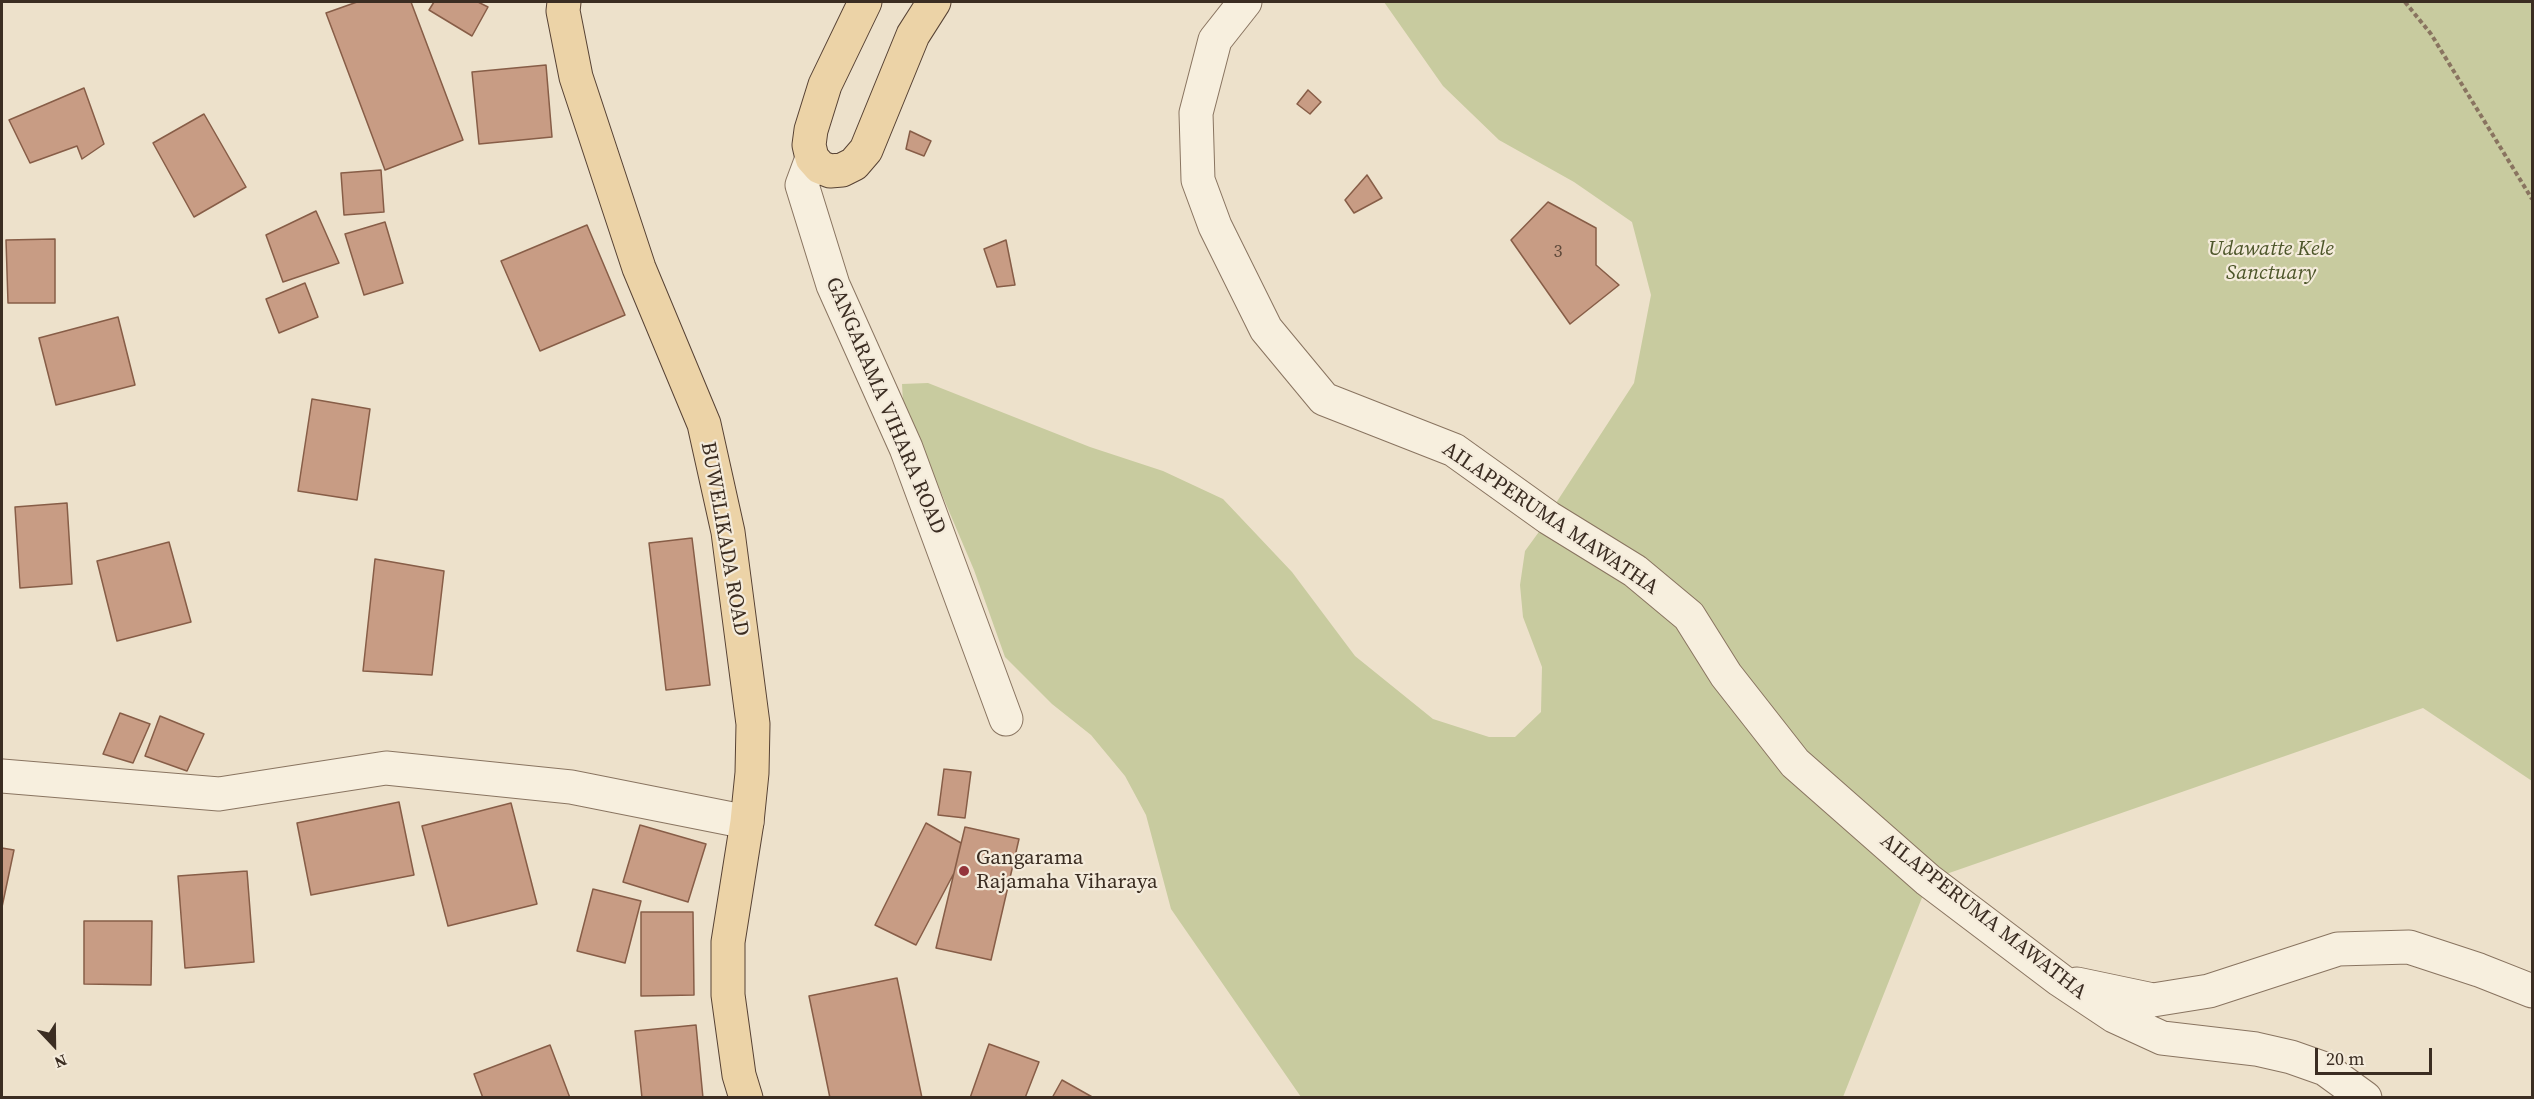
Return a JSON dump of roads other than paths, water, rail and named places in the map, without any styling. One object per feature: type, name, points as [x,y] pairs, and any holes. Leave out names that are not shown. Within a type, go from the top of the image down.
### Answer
[{"type":"main road","name":"BUWELIKADA ROAD","points":[[564,2],[562,11],[572,59],[590,121],[639,268],[704,424],[717,474],[728,532],[753,724],[752,774],[747,822],[728,942],[728,995],[739,1075],[746,1098]]},
{"type":"main road","points":[[865,2],[825,85],[809,145],[812,158],[820,167],[830,171],[842,170],[854,164],[866,150],[913,35],[934,2]]},
{"type":"street","name":"AILAPPERUMA MAWATHA","points":[[1245,2],[1215,40],[1196,113],[1198,180],[1215,226],[1266,329],[1324,399],[1454,450],[1549,518],[1635,570],[1689,616],[1726,675],[1795,763],[1928,880],[2060,980],[2114,1016],[2162,1038],[2256,1049],[2291,1057],[2325,1069],[2366,1098]]},
{"type":"street","name":"GANGARAMA VIHARA ROAD","points":[[812,158],[802,185],[833,285],[906,448],[1006,719]]},
{"type":"street","points":[[2,776],[219,794],[387,768],[572,786],[747,822]]},
{"type":"street","points":[[2060,980],[2153,1000],[2209,991],[2338,950],[2409,946],[2480,970],[2532,991]]},
{"type":"place","name":"Gangarama Rajamaha Viharaya","points":[[964,871]]},
{"type":"park label","name":"Udawatte Kele Sanctuary","points":[[2271,262]]}]
